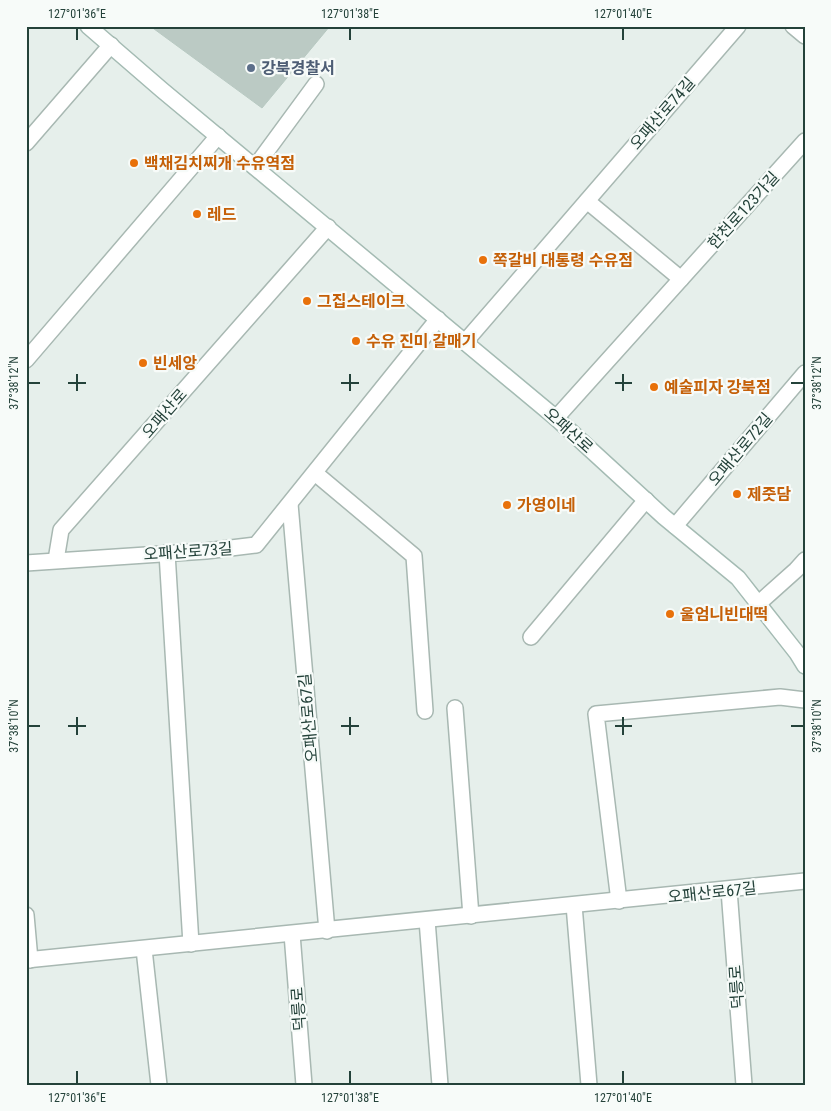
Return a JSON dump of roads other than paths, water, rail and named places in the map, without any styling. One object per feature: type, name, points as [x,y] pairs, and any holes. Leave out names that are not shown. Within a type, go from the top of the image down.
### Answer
[{"type":"street","name":"오패산로","points":[[88,26],[556,418],[675,526],[738,578],[797,653],[805,666]]},
{"type":"street","name":"오패산로74길","points":[[465,342],[738,26]]},
{"type":"street","points":[[793,26],[805,36]]},
{"type":"street","points":[[26,144],[111,45]]},
{"type":"street","points":[[255,167],[316,84]]},
{"type":"street","points":[[26,360],[218,136]]},
{"type":"street","name":"한천로123가길","points":[[556,418],[805,141]]},
{"type":"street","points":[[587,201],[681,278]]},
{"type":"street","name":"오패산로","points":[[56,560],[61,530],[328,227]]},
{"type":"street","name":"오패산로73길","points":[[26,563],[256,545],[438,319]]},
{"type":"street","name":"오패산로72길","points":[[675,526],[805,373]]},
{"type":"street","points":[[315,473],[414,556],[425,711]]},
{"type":"street","points":[[531,637],[646,500]]},
{"type":"street","name":"오패산로67길","points":[[290,504],[326,931]]},
{"type":"street","points":[[167,553],[191,944]]},
{"type":"street","points":[[758,604],[805,560]]},
{"type":"street","points":[[619,901],[596,714],[780,697],[805,700]]},
{"type":"street","points":[[455,708],[471,916]]},
{"type":"street","name":"오패산로67길","points":[[28,960],[805,882]]},
{"type":"street","name":"덕릉로","points":[[729,890],[744,1085]]},
{"type":"street","points":[[574,906],[589,1085]]},
{"type":"street","points":[[26,915],[28,960]]},
{"type":"street","points":[[427,920],[440,1085]]},
{"type":"street","name":"덕릉로","points":[[292,934],[304,1085]]},
{"type":"street","points":[[144,949],[159,1085]]},
{"type":"place","name":"강북경찰서","points":[[251,68]]},
{"type":"place","name":"백채김치찌개 수유역점","points":[[134,163]]},
{"type":"place","name":"레드","points":[[197,214]]},
{"type":"place","name":"쪽갈비 대통령 수유점","points":[[483,260]]},
{"type":"place","name":"그집스테이크","points":[[307,301]]},
{"type":"place","name":"수유 진미 갈매기","points":[[356,341]]},
{"type":"place","name":"빈세앙","points":[[143,363]]},
{"type":"place","name":"예술피자 강북점","points":[[654,387]]},
{"type":"place","name":"제줏담","points":[[737,494]]},
{"type":"place","name":"가영이네","points":[[507,505]]},
{"type":"place","name":"울엄니빈대떡","points":[[670,614]]}]
